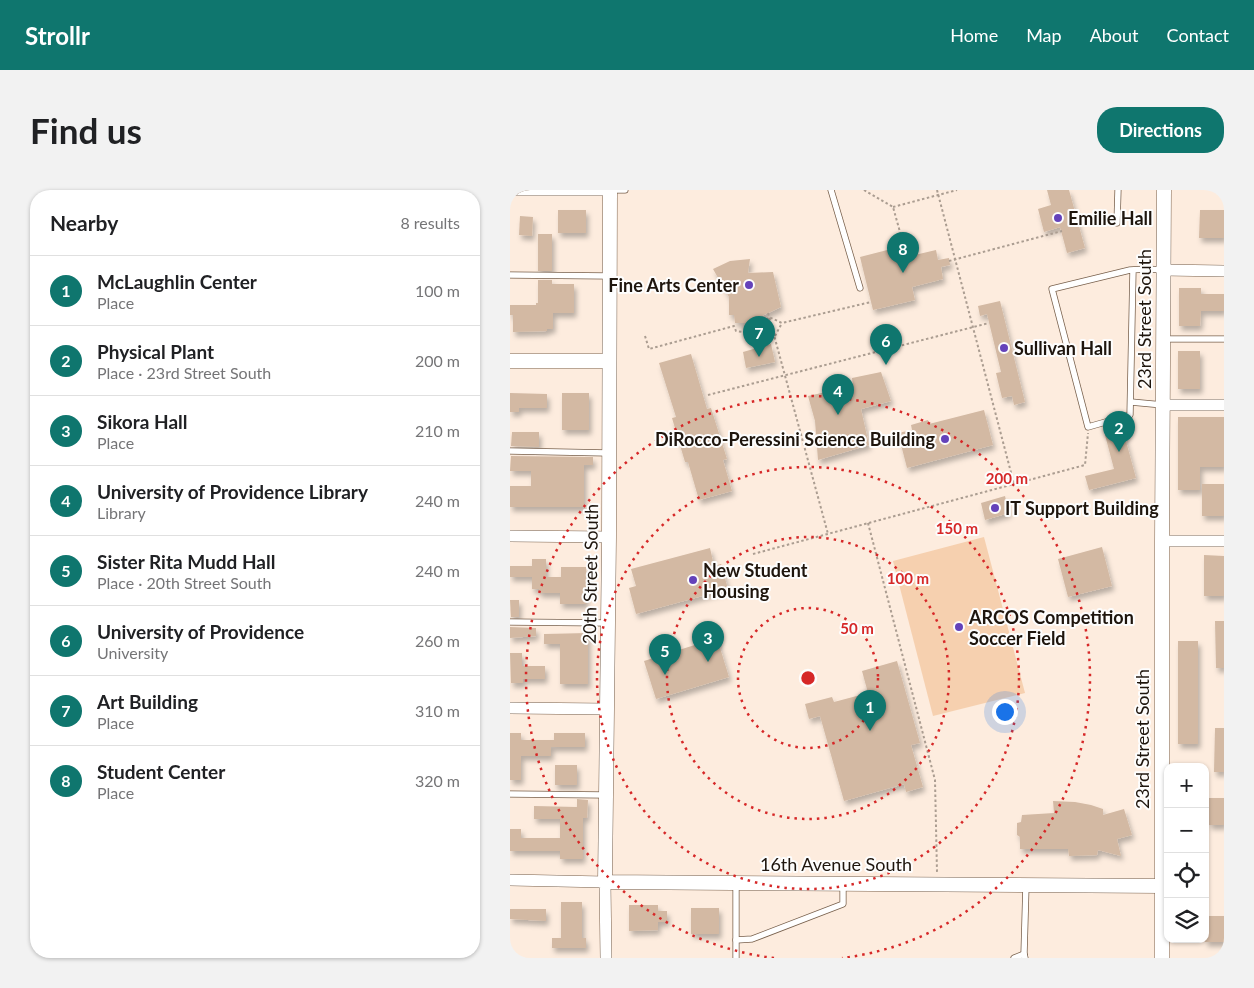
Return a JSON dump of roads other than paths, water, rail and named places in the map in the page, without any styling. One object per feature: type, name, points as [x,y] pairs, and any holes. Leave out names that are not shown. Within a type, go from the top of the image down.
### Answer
[{"type":"street","points":[[510,190],[610,190]]},
{"type":"street","name":"20th Street South","points":[[606,958],[610,190]]},
{"type":"street","name":"23rd Street South","points":[[1162,958],[1164,190]]},
{"type":"street","points":[[1164,270],[1224,271]]},
{"type":"street","points":[[510,361],[609,361]]},
{"type":"street","points":[[1162,405],[1224,405]]},
{"type":"street","points":[[510,536],[609,537]]},
{"type":"street","points":[[1162,541],[1224,541]]},
{"type":"street","points":[[510,708],[607,709]]},
{"type":"street","name":"16th Avenue South","points":[[510,880],[1162,886]]},
{"type":"lane","points":[[610,190],[625,190]]},
{"type":"lane","points":[[831,190],[860,288]]},
{"type":"lane","points":[[1117,223],[1118,190]]},
{"type":"lane","points":[[1133,270],[1130,415],[1088,427],[1052,289],[1133,270],[1164,270]]},
{"type":"lane","points":[[510,275],[610,276]]},
{"type":"lane","points":[[1163,339],[1224,339]]},
{"type":"lane","points":[[1131,402],[1162,405]]},
{"type":"lane","points":[[510,451],[609,453]]},
{"type":"lane","points":[[510,622],[608,623]]},
{"type":"lane","points":[[510,794],[607,795]]},
{"type":"lane","points":[[736,882],[736,958]]},
{"type":"lane","points":[[736,940],[752,939],[843,904],[843,883]]},
{"type":"lane","points":[[1014,958],[1025,956],[1026,885]]},
{"type":"place","name":"Emilie Hall","points":[[1058,218]]},
{"type":"place","name":"Student Center","points":[[903,273]]},
{"type":"place","name":"Fine Arts Center","points":[[749,285]]},
{"type":"place","name":"Sullivan Hall","points":[[1004,348]]},
{"type":"place","name":"Art Building","points":[[759,357]]},
{"type":"place","name":"University of Providence","points":[[886,365]]},
{"type":"place","name":"University of Providence Library","points":[[838,415]]},
{"type":"place","name":"DiRocco-Peressini Science Building","points":[[945,439]]},
{"type":"place","name":"Physical Plant","points":[[1119,452]]},
{"type":"place","name":"IT Support Building","points":[[995,508]]},
{"type":"place","name":"New Student Housing","points":[[693,580]]},
{"type":"place","name":"ARCOS Competition Soccer Field","points":[[959,627]]},
{"type":"place","name":"Sikora Hall","points":[[708,662]]},
{"type":"place","name":"Sister Rita Mudd Hall","points":[[665,675]]},
{"type":"place","name":"McLaughlin Center","points":[[870,731]]}]
